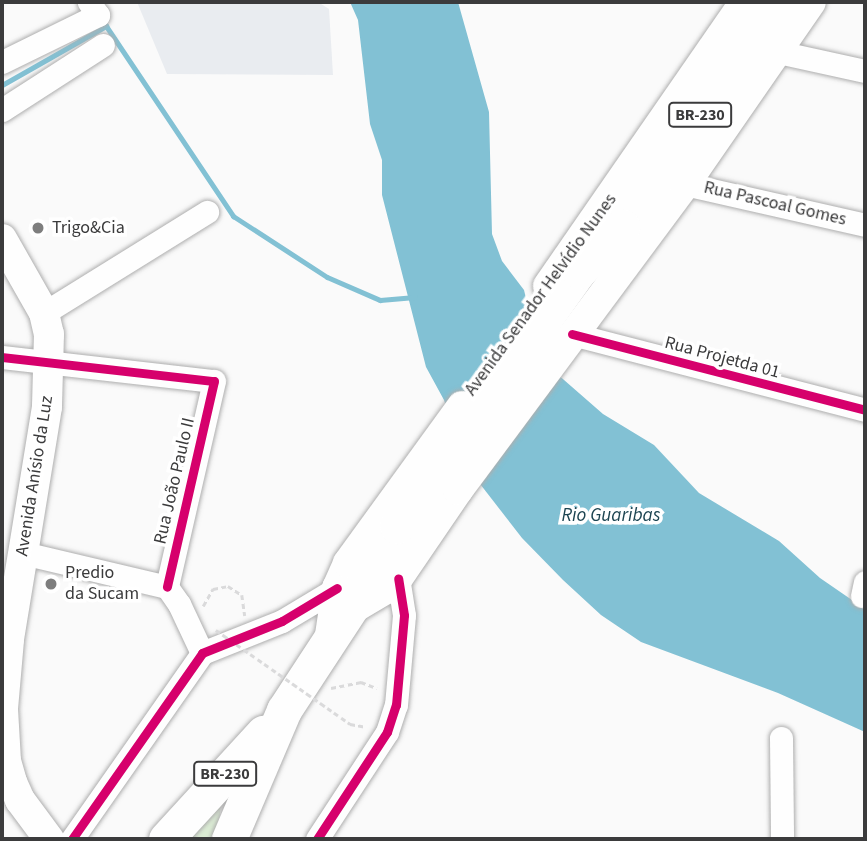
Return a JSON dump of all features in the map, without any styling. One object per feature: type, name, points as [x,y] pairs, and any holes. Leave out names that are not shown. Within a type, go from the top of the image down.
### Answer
[{"type":"highway","name":"BR-230","points":[[229,839],[284,710],[338,613],[387,574],[408,542],[443,476],[552,323],[579,271],[622,227],[775,2]]},
{"type":"highway","name":"BR-230","points":[[166,839],[284,710]]},
{"type":"main road","name":"Avenida Senador Helvídio Nunes","points":[[552,323],[746,2]]},
{"type":"main road","points":[[552,323],[685,184],[811,2]]},
{"type":"main road","name":"Avenida Anísio da Luz","points":[[2,239],[44,313],[49,334],[50,364],[40,456],[5,639],[3,709],[6,761],[20,800],[57,839]]},
{"type":"main road","points":[[338,613],[348,563],[443,476]]},
{"type":"street","points":[[2,62],[94,8]]},
{"type":"street","points":[[2,110],[103,45]]},
{"type":"street","points":[[778,52],[865,71]]},
{"type":"street","name":"Rua Pascoal Gomes","points":[[685,184],[865,225]]},
{"type":"street","points":[[44,313],[207,212]]},
{"type":"street","name":"Rua Projetda 01","points":[[552,323],[865,410]]},
{"type":"street","points":[[2,357],[50,364]]},
{"type":"street","name":"Rua João Paulo II","points":[[50,364],[214,381],[167,587]]},
{"type":"street","points":[[23,553],[167,587],[179,604],[202,653]]},
{"type":"street","points":[[317,839],[387,732],[396,705],[404,615],[387,574]]},
{"type":"street","points":[[57,839],[202,653],[282,621],[338,613]]},
{"type":"street","points":[[781,738],[782,839]]},
{"type":"path","points":[[203,611],[204,602],[213,589],[228,586],[239,592],[245,614],[239,639]]},
{"type":"path","points":[[209,625],[349,724],[357,727],[372,725]]},
{"type":"path","points":[[349,683],[368,683],[380,692]]},
{"type":"shaded area","points":[[137,2],[318,2],[329,9],[333,75],[167,74]]},
{"type":"green space","points":[[221,800],[218,839],[173,839]]},
{"type":"water","name":"Rio Guaribas","points":[[350,2],[458,2],[489,112],[492,234],[502,261],[524,290],[535,335],[556,373],[603,414],[654,445],[699,493],[779,541],[820,578],[865,609],[865,732],[778,693],[641,642],[601,615],[563,580],[522,538],[477,480],[459,443],[444,400],[426,367],[382,195],[382,160],[370,124],[358,20]]},
{"type":"waterway","points":[[2,85],[106,26],[233,216],[327,277],[380,300],[415,297]]},
{"type":"cycle path","points":[[572,334],[865,410]]},
{"type":"cycle path","points":[[2,357],[214,381],[167,587]]},
{"type":"cycle path","points":[[317,839],[387,732],[396,705],[404,615],[398,578]]},
{"type":"cycle path","points":[[72,839],[202,653],[282,621],[337,588]]},
{"type":"place","name":"Trigo&Cia","points":[[38,228]]},
{"type":"place","name":"Predio da Sucam","points":[[51,584]]}]
